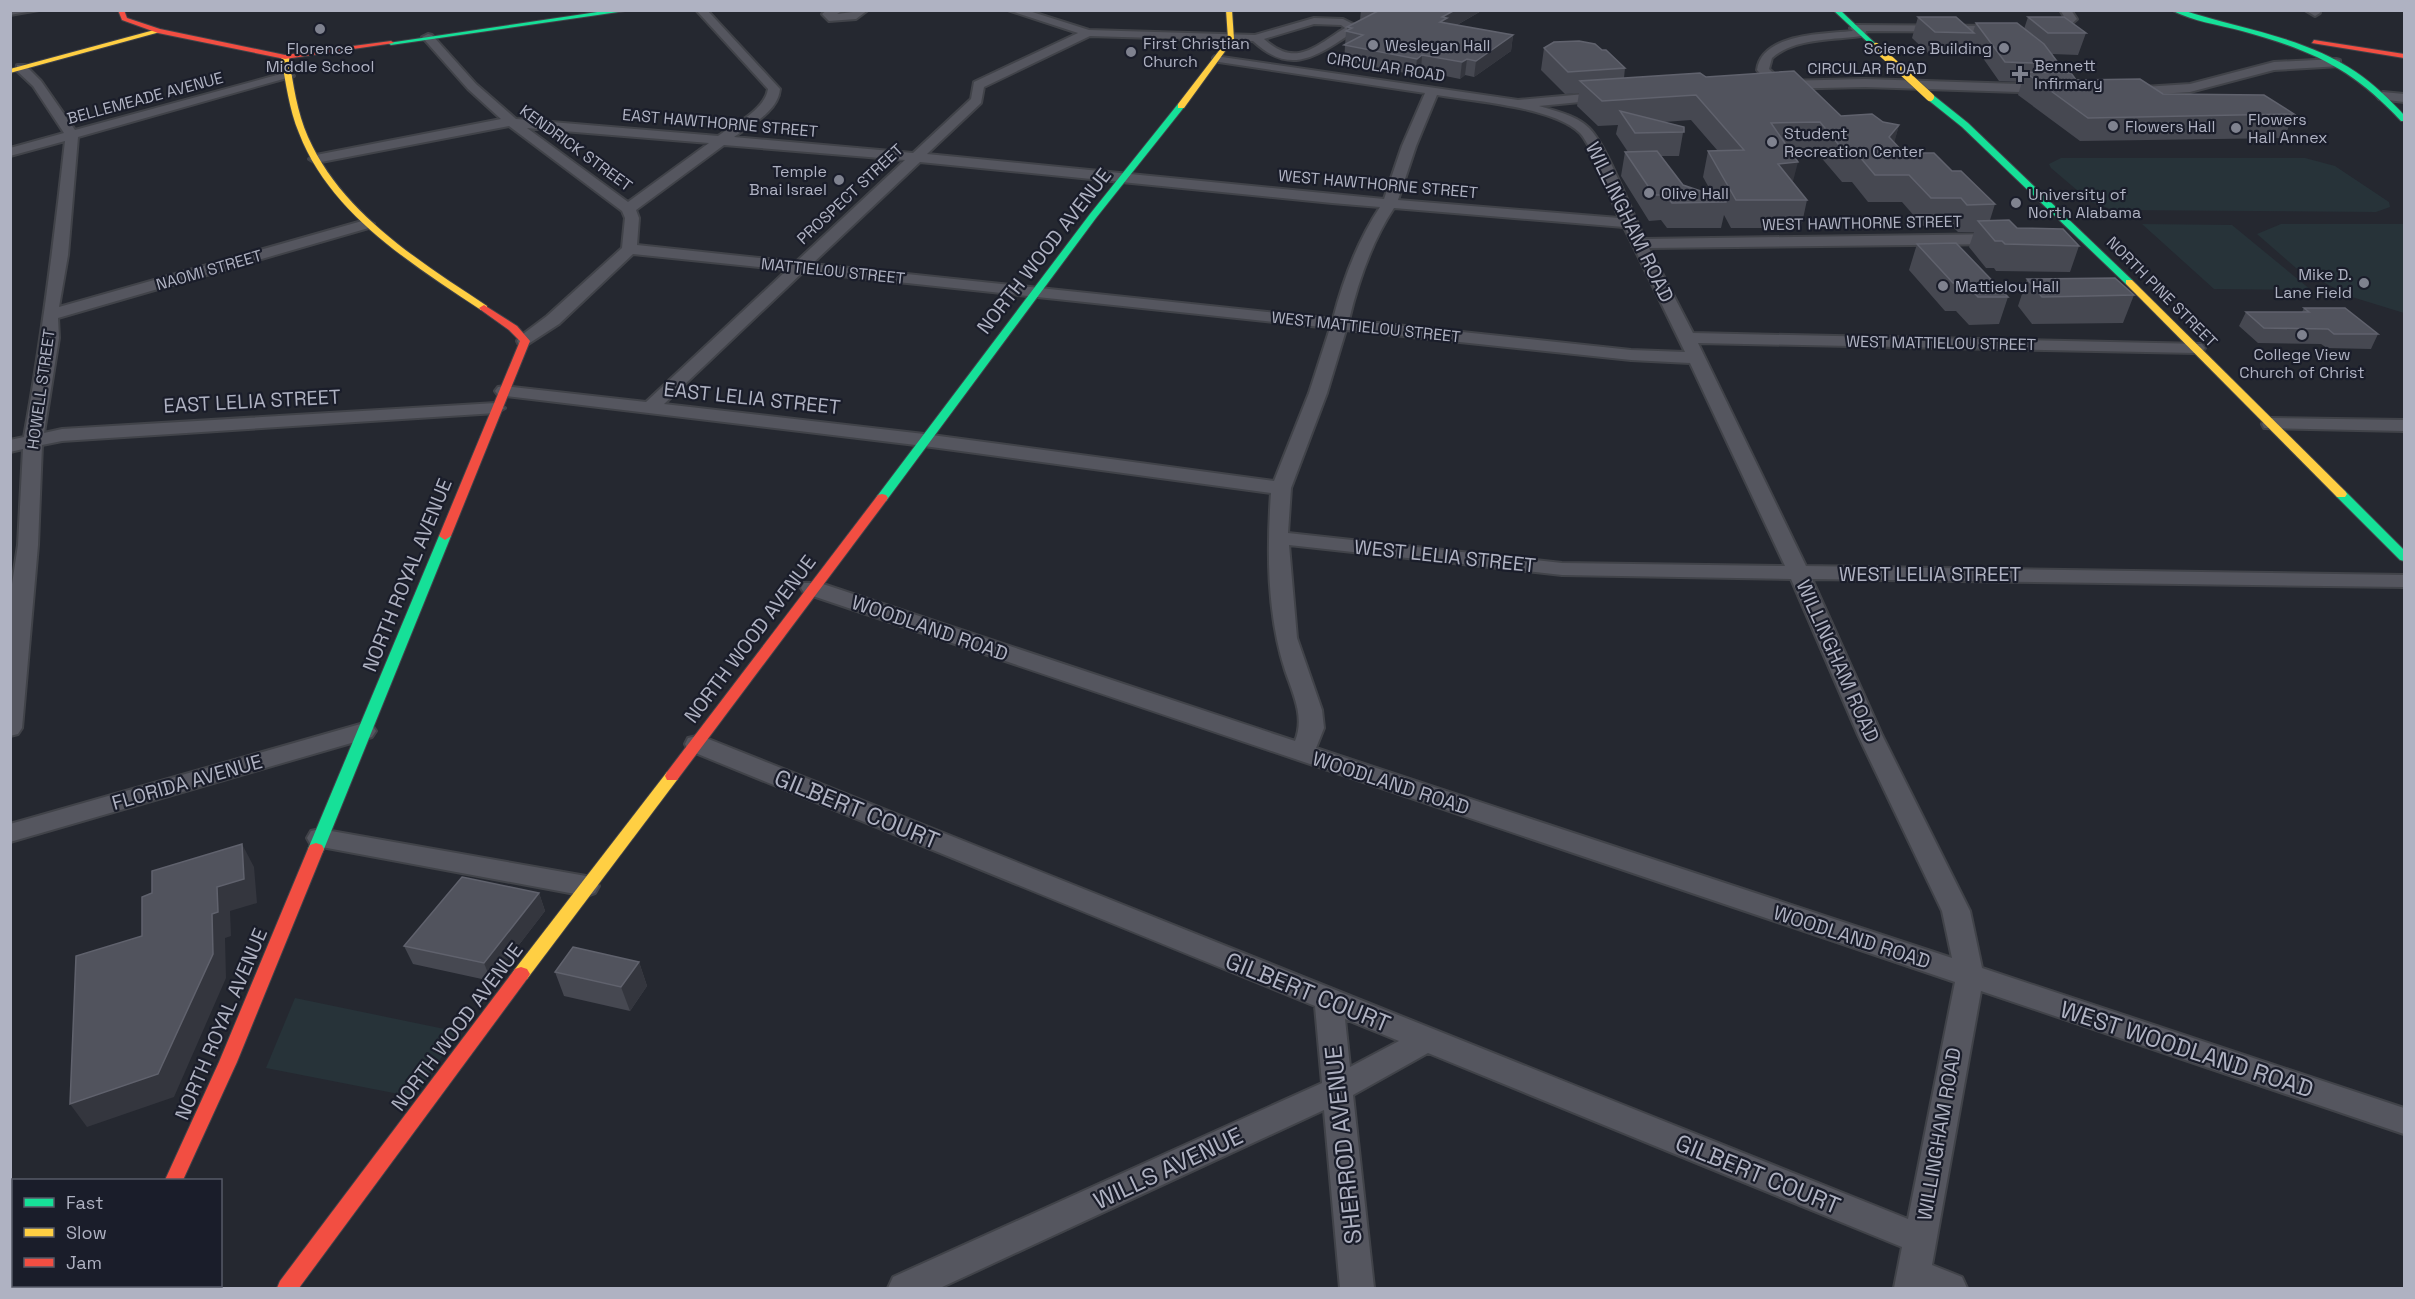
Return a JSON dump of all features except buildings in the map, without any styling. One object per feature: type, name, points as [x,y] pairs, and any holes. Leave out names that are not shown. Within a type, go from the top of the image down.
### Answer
[{"type":"street","points":[[10,12],[34,10]]},
{"type":"street","points":[[121,10],[124,19],[158,32],[285,57],[629,10]]},
{"type":"street","points":[[628,208],[765,108],[772,98],[774,89],[701,10]]},
{"type":"street","points":[[839,10],[827,14],[828,18],[852,17],[863,10]]},
{"type":"street","points":[[1013,10],[1088,33],[1231,39],[1256,38],[1308,22],[1344,22],[1353,28],[1311,51],[1290,58],[1278,55],[1256,38]]},
{"type":"street","points":[[1229,10],[1231,39]]},
{"type":"street","name":"NORTH PINE STREET","points":[[1836,10],[1930,97],[1965,125],[2085,238],[2404,557]]},
{"type":"street","points":[[1779,85],[1763,70],[1765,58],[1772,51],[1804,42],[1858,30],[2019,29],[2064,25],[2071,19],[2065,10]]},
{"type":"street","points":[[2174,10],[2295,46],[2336,63],[2378,83],[2383,96],[2404,119]]},
{"type":"street","points":[[2235,28],[2404,58]]},
{"type":"street","points":[[16,70],[158,32]]},
{"type":"street","name":"PROSPECT STREET","points":[[649,409],[977,100],[978,85],[1088,33]]},
{"type":"street","name":"KENDRICK STREET","points":[[428,37],[444,57],[508,122],[628,208],[632,218],[629,249]]},
{"type":"street","name":"NORTH WOOD AVENUE","points":[[287,1288],[586,886],[697,744],[924,440],[1124,178],[1219,58],[1231,39]]},
{"type":"street","points":[[285,57],[294,109],[323,172],[368,224],[513,328],[525,341],[553,320],[629,249]]},
{"type":"street","name":"CIRCULAR ROAD","points":[[1219,58],[1518,104],[1622,96]]},
{"type":"street","points":[[2116,92],[2190,88],[2274,66],[2404,58]]},
{"type":"street","points":[[16,70],[36,84],[72,135]]},
{"type":"street","name":"BELLEMEADE AVENUE","points":[[10,152],[288,76]]},
{"type":"street","name":"CIRCULAR ROAD","points":[[1764,86],[1865,83],[2065,90]]},
{"type":"street","points":[[1302,753],[1312,728],[1310,710],[1286,638],[1278,538],[1281,488],[1318,393],[1347,295],[1366,245],[1390,204],[1409,146],[1433,90]]},
{"type":"street","points":[[2383,96],[2404,98]]},
{"type":"street","name":"WILLINGHAM ROAD","points":[[1518,104],[1560,116],[1584,130],[1594,145],[1629,223],[1692,348],[1799,573],[1870,735],[1956,911],[1970,976],[1912,1281]]},
{"type":"street","name":"EAST HAWTHORNE STREET","points":[[316,159],[508,122],[721,139],[1124,178]]},
{"type":"street","name":"HOWELL STREET","points":[[10,728],[15,608],[28,545],[33,441],[51,338],[50,315],[60,255],[72,135]]},
{"type":"street","name":"WEST HAWTHORNE STREET","points":[[1124,178],[1390,204],[1629,223]]},
{"type":"street","name":"NAOMI STREET","points":[[50,315],[368,224]]},
{"type":"street","points":[[2061,238],[2085,238]]},
{"type":"street","name":"WEST HAWTHORNE STREET","points":[[1640,244],[2014,239]]},
{"type":"street","name":"MATTIELOU STREET","points":[[629,249],[1036,293]]},
{"type":"street","name":"WEST MATTIELOU STREET","points":[[1036,293],[1630,355],[1692,348],[2196,348]]},
{"type":"street","name":"NORTH ROYAL AVENUE","points":[[174,1179],[228,1062],[525,341]]},
{"type":"street","name":"EAST LELIA STREET","points":[[504,391],[924,440]]},
{"type":"street","name":"EAST LELIA STREET","points":[[10,446],[62,435],[496,408]]},
{"type":"street","points":[[2271,424],[2404,426]]},
{"type":"street","points":[[924,440],[1281,488]]},
{"type":"street","name":"WEST LELIA STREET","points":[[1278,538],[1562,569],[2404,581]]},
{"type":"street","name":"WOODLAND ROAD","points":[[812,588],[1970,976]]},
{"type":"street","name":"FLORIDA AVENUE","points":[[10,833],[364,731]]},
{"type":"street","name":"GILBERT COURT","points":[[697,744],[1329,1002],[1920,1239]]},
{"type":"street","points":[[321,838],[586,886]]},
{"type":"street","name":"WEST WOODLAND ROAD","points":[[1970,976],[2404,1121]]},
{"type":"street","name":"SHERROD AVENUE","points":[[1329,1002],[1357,1288]]},
{"type":"street","name":"WILLS AVENUE","points":[[905,1288],[1336,1090],[1426,1040]]},
{"type":"street","points":[[1912,1281],[1950,1288]]},
{"type":"shaded area","points":[[2061,158],[2305,158],[2335,166],[2389,202],[2390,207],[2376,212],[2114,210],[2091,202],[2051,168],[2049,164]]},
{"type":"shaded area","points":[[2142,224],[2232,225],[2311,290],[2214,289]]},
{"type":"shaded area","name":"Mike D. Lane Field","points":[[2281,224],[2404,224],[2404,313],[2352,297],[2296,268],[2257,234]]},
{"type":"shaded area","points":[[295,998],[459,1032],[414,1097],[266,1068]]},
{"type":"traffic: fast","points":[[391,43],[629,10]]},
{"type":"traffic: fast","points":[[1836,10],[1876,47]]},
{"type":"traffic: fast","points":[[2174,10],[2283,41],[2325,57],[2361,79],[2404,119]]},
{"type":"traffic: fast","points":[[1930,97],[1965,125],[2129,282]]},
{"type":"traffic: fast","points":[[882,498],[1093,216],[1181,106]]},
{"type":"traffic: fast","points":[[2341,494],[2404,557]]},
{"type":"traffic: fast","points":[[316,849],[445,536]]},
{"type":"traffic: slow","points":[[1181,106],[1231,39],[1229,10]]},
{"type":"traffic: slow","points":[[10,71],[158,31]]},
{"type":"traffic: slow","points":[[1876,47],[1930,97]]},
{"type":"traffic: slow","points":[[285,57],[298,121],[306,141],[340,193],[384,236],[433,274],[484,308]]},
{"type":"traffic: slow","points":[[2129,282],[2341,494]]},
{"type":"traffic: slow","points":[[521,974],[672,776]]},
{"type":"traffic: jam","points":[[121,10],[124,19],[158,31],[285,57],[391,43]]},
{"type":"traffic: jam","points":[[2314,42],[2404,56]]},
{"type":"traffic: jam","points":[[445,536],[525,341],[513,328],[484,308]]},
{"type":"traffic: jam","points":[[672,776],[882,498]]},
{"type":"traffic: jam","points":[[174,1179],[228,1062],[316,849]]},
{"type":"traffic: jam","points":[[287,1288],[521,974]]},
{"type":"place","name":"Florence Middle School","points":[[320,29]]},
{"type":"place","name":"Wesleyan Hall","points":[[1373,45]]},
{"type":"place","name":"Science Building","points":[[2004,48]]},
{"type":"place","name":"First Christian Church","points":[[1131,52]]},
{"type":"place","name":"Bennett Infirmary","points":[[2020,74]]},
{"type":"place","name":"Flowers Hall","points":[[2113,126]]},
{"type":"place","name":"Flowers Hall Annex","points":[[2236,128]]},
{"type":"place","name":"Student Recreation Center","points":[[1772,142]]},
{"type":"place","name":"Temple Bnai Israel","points":[[839,180]]},
{"type":"place","name":"Olive Hall","points":[[1649,193]]},
{"type":"place","name":"University of North Alabama","points":[[2016,203]]},
{"type":"place","name":"Mike D. Lane Field","points":[[2364,283]]},
{"type":"place","name":"Mattielou Hall","points":[[1943,286]]},
{"type":"place","name":"College View Church of Christ","points":[[2302,335]]}]
